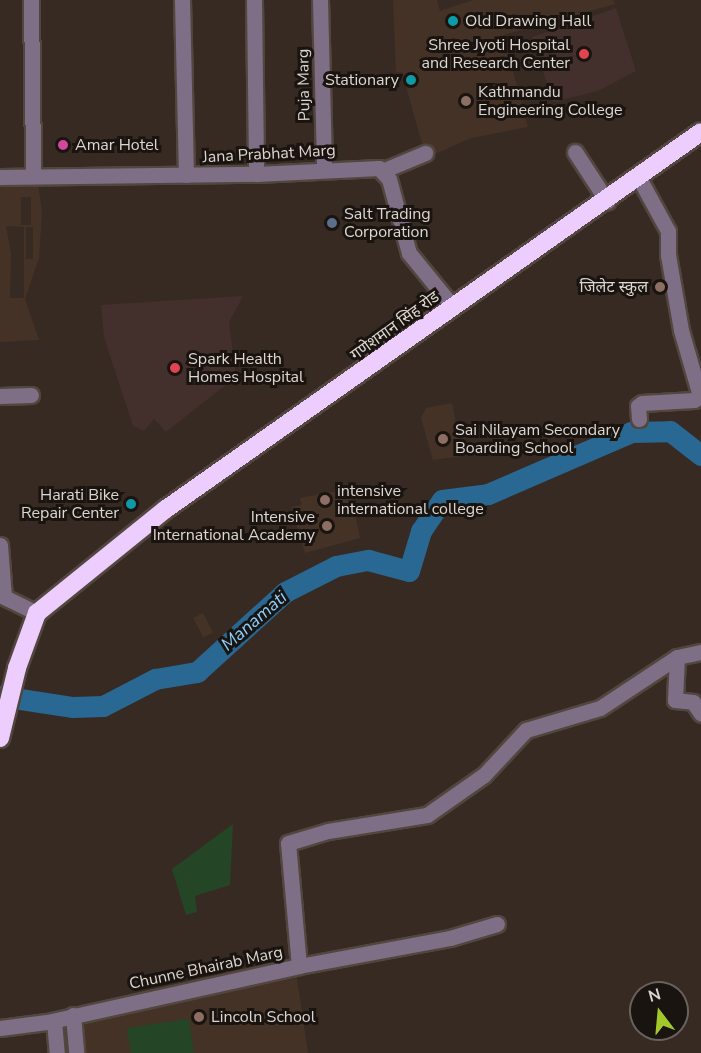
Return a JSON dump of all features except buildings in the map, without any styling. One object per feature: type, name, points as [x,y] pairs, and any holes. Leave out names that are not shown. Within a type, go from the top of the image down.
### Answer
[{"type":"highway","name":"गणेशमान सिंह रोड","points":[[37,613],[114,554],[166,508],[607,201],[701,132]]},
{"type":"highway","points":[[0,738],[17,668],[37,613]]},
{"type":"street","points":[[31,0],[33,175]]},
{"type":"street","points":[[182,0],[186,175]]},
{"type":"street","points":[[254,0],[256,174]]},
{"type":"street","name":"Puja Marg","points":[[320,0],[324,169]]},
{"type":"street","points":[[575,152],[607,201]]},
{"type":"street","points":[[425,153],[382,171],[389,179],[409,253],[453,308]]},
{"type":"street","name":"Jana Prabhat Marg","points":[[0,177],[256,174],[379,168],[382,171]]},
{"type":"street","points":[[639,178],[668,231],[668,255],[681,330],[700,396],[694,400],[642,403],[638,406],[639,419]]},
{"type":"street","points":[[0,396],[31,395]]},
{"type":"street","points":[[0,545],[2,596],[37,613]]},
{"type":"street","name":"Chunne Bhairab Marg","points":[[0,1028],[54,1020],[299,966],[288,843],[328,831],[427,815],[484,775],[526,730],[600,708],[677,657],[701,652]]},
{"type":"street","points":[[677,657],[675,700],[693,702],[701,714]]},
{"type":"street","points":[[299,966],[450,938],[497,924]]},
{"type":"street","points":[[73,1015],[76,1053]]},
{"type":"street","points":[[54,1020],[57,1053]]},
{"type":"shaded area","name":"Kathmandu Engineering College","points":[[393,0],[437,0],[440,11],[473,0],[613,0],[615,4],[503,35],[528,127],[471,138],[426,158],[402,72],[396,72]]},
{"type":"shaded area","name":"Shree Jyoti Hospital and Research Center","points":[[616,8],[636,71],[598,91],[553,102],[532,37]]},
{"type":"shaded area","points":[[37,177],[42,212],[39,258],[25,299],[39,340],[0,342],[0,178]],"holes":[[[21,197],[31,197],[31,225],[21,225]],[[6,226],[24,227],[24,298],[10,298],[11,253]],[[26,227],[33,227],[33,259],[26,259]]]},
{"type":"shaded area","name":"Spark Health Homes Hospital","points":[[243,296],[229,322],[236,377],[166,432],[154,419],[144,431],[133,426],[104,337],[101,305]]},
{"type":"shaded area","name":"Sai Nilayam Secondary Boarding School","points":[[452,403],[462,456],[433,460],[421,418],[426,408]]},
{"type":"shaded area","name":"Intensive International Academy","points":[[337,491],[339,496],[350,492],[360,538],[305,553],[291,507],[302,505],[300,498]]},
{"type":"shaded area","points":[[203,613],[213,633],[203,638],[193,618]]},
{"type":"shaded area","name":"Lincoln School","points":[[297,978],[308,1053],[80,1053],[77,1021]]},
{"type":"green space","points":[[233,824],[230,885],[195,896],[197,912],[186,915],[172,869]]},
{"type":"green space","points":[[189,1019],[194,1053],[131,1053],[127,1028]]},
{"type":"waterway","name":"Manamati","points":[[0,696],[73,707],[103,706],[155,679],[197,672],[285,592],[336,566],[368,560],[409,571],[421,531],[442,500],[488,494],[631,432],[670,431],[701,455]]},
{"type":"place","name":"Old Drawing Hall","points":[[453,21]]},
{"type":"place","name":"Shree Jyoti Hospital and Research Center","points":[[584,54]]},
{"type":"place","name":"Stationary","points":[[411,80]]},
{"type":"place","name":"Kathmandu Engineering College","points":[[466,101]]},
{"type":"place","name":"Amar Hotel","points":[[63,145]]},
{"type":"place","name":"Salt Trading Corporation","points":[[332,223]]},
{"type":"place","name":"जिलेट स्कुल","points":[[660,287]]},
{"type":"place","name":"Spark Health Homes Hospital","points":[[175,368]]},
{"type":"place","name":"Sai Nilayam Secondary Boarding School","points":[[443,439]]},
{"type":"place","name":"intensive international college","points":[[325,500]]},
{"type":"place","name":"Harati Bike Repair Center","points":[[131,504]]},
{"type":"place","name":"Intensive International Academy","points":[[327,526]]},
{"type":"place","name":"Lincoln School","points":[[199,1017]]}]
